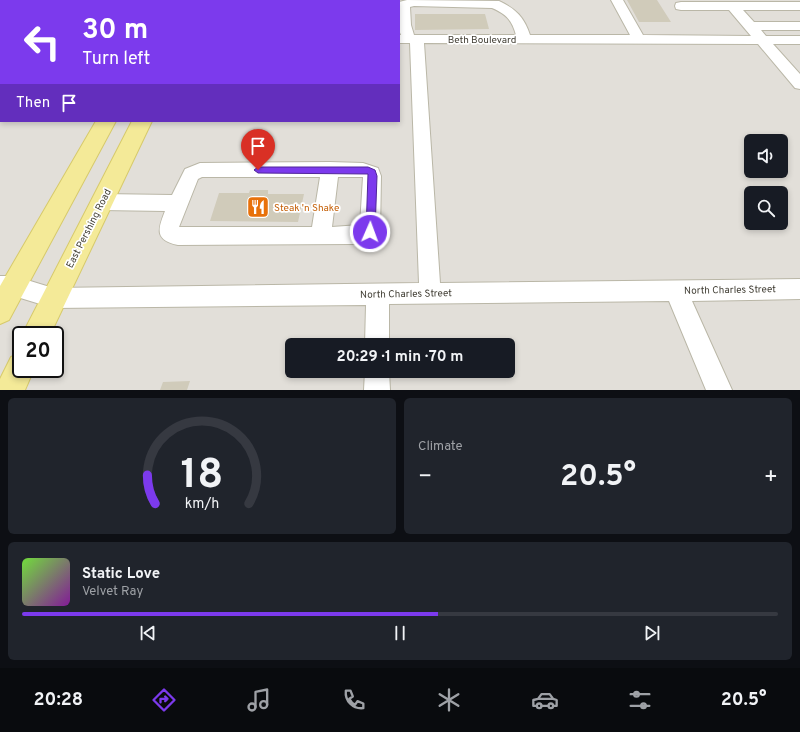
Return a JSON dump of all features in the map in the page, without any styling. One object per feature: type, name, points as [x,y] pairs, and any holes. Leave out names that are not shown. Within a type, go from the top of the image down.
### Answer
[{"type":"main road","points":[[0,311],[7,286],[105,122]]},
{"type":"main road","name":"East Pershing Road","points":[[40,326],[141,122]]},
{"type":"main road","points":[[10,390],[16,378]]},
{"type":"street","points":[[616,0],[638,40]]},
{"type":"street","points":[[430,292],[408,39],[401,6],[414,2],[494,4],[506,9],[515,16],[519,21],[524,40]]},
{"type":"street","points":[[681,6],[800,6]]},
{"type":"street","points":[[734,6],[800,84]]},
{"type":"street","points":[[751,26],[800,26]]},
{"type":"street","name":"Beth Boulevard","points":[[408,39],[800,40]]},
{"type":"street","points":[[321,236],[330,169]]},
{"type":"street","points":[[330,169],[363,170],[372,173],[370,232],[355,235],[178,236],[173,235],[169,231],[169,226],[178,203],[189,178],[195,171],[330,169]]},
{"type":"street","points":[[101,202],[178,203]]},
{"type":"street","name":"North Charles Street","points":[[7,286],[53,298],[430,292],[800,289]]},
{"type":"street","points":[[676,290],[720,390]]},
{"type":"street","points":[[377,338],[378,293]]},
{"type":"street","points":[[377,378],[377,390]]},
{"type":"shaded area","points":[[400,0],[800,0],[800,390],[0,390],[0,122],[400,122]]},
{"type":"building","points":[[627,0],[657,0],[671,22],[639,22]]},
{"type":"building","points":[[415,14],[485,14],[489,29],[415,30]]},
{"type":"building","points":[[250,190],[268,190],[268,194],[304,194],[298,222],[210,221],[219,193],[249,193]]},
{"type":"building","points":[[190,381],[187,390],[160,390],[163,382]]},
{"type":"place","name":"Steak 'n Shake","points":[[258,207]]},
{"type":"route","points":[[258,170],[368,170],[372,173],[370,232]]}]
